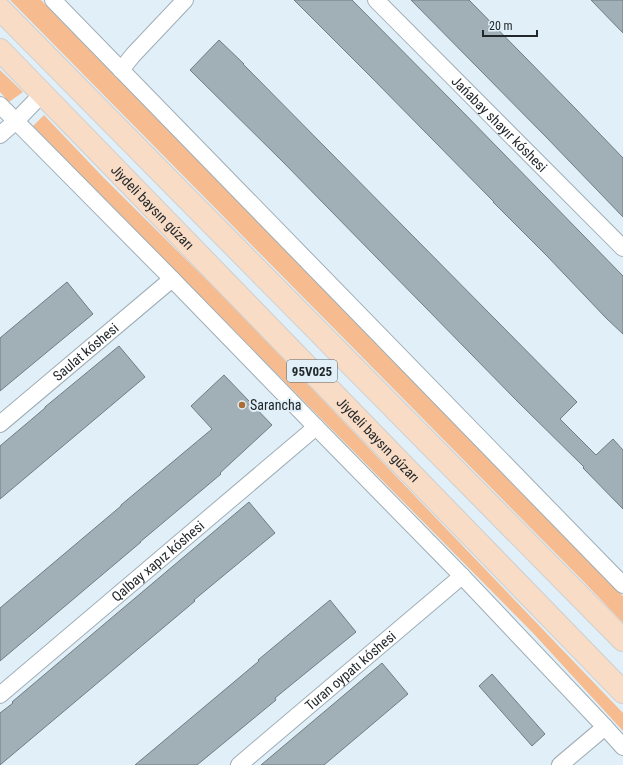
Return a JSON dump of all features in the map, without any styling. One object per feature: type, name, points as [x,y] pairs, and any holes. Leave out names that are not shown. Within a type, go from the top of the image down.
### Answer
[{"type":"main road","name":"95V025","points":[[0,9],[623,640]]},
{"type":"main road","name":"Jiydeli baysın gúzarı","points":[[0,50],[623,692]]},
{"type":"street","points":[[53,0],[622,583]]},
{"type":"street","points":[[121,70],[184,0]]},
{"type":"street","name":"Jańabay shayır kóshesi","points":[[376,0],[623,248]]},
{"type":"street","points":[[0,135],[16,122],[42,93]]},
{"type":"street","points":[[0,106],[172,279],[462,576],[623,747]]},
{"type":"street","name":"Saulat kóshesi","points":[[0,424],[172,279]]},
{"type":"street","name":"Qalbay xapız kóshesi","points":[[0,695],[316,428]]},
{"type":"street","name":"Turan oypatı kóshesi","points":[[239,765],[462,576]]},
{"type":"street","points":[[560,765],[605,727]]},
{"type":"shaded area","points":[[10,0],[41,0],[623,596],[623,623],[584,582]]},
{"type":"shaded area","points":[[0,70],[23,92],[9,102],[0,92]]},
{"type":"shaded area","points":[[44,115],[104,178],[231,304],[623,713],[623,731],[532,632],[33,126]]},
{"type":"building","points":[[294,0],[352,0],[458,107],[623,276],[623,334],[606,318],[547,256]]},
{"type":"building","points":[[411,0],[469,0],[573,106],[623,158],[623,217],[548,139]]},
{"type":"building","points":[[591,0],[623,0],[623,33]]},
{"type":"building","points":[[219,40],[577,402],[560,419],[596,455],[613,439],[623,450],[623,509],[583,468],[584,467],[518,402],[283,162],[190,70]]},
{"type":"building","points":[[67,282],[93,314],[0,391],[0,338]]},
{"type":"building","points":[[119,346],[145,377],[0,499],[0,446]]},
{"type":"building","points":[[224,375],[272,425],[220,473],[221,474],[0,661],[0,608],[212,429],[191,406]]},
{"type":"building","points":[[249,502],[275,533],[0,765],[0,713]]},
{"type":"building","points":[[330,600],[356,632],[275,698],[276,700],[197,765],[135,765],[259,661],[258,660]]},
{"type":"building","points":[[382,663],[408,694],[324,765],[261,765]]},
{"type":"building","points":[[492,674],[545,734],[532,746],[479,686]]},
{"type":"place","name":"Sarancha","points":[[242,405]]}]
